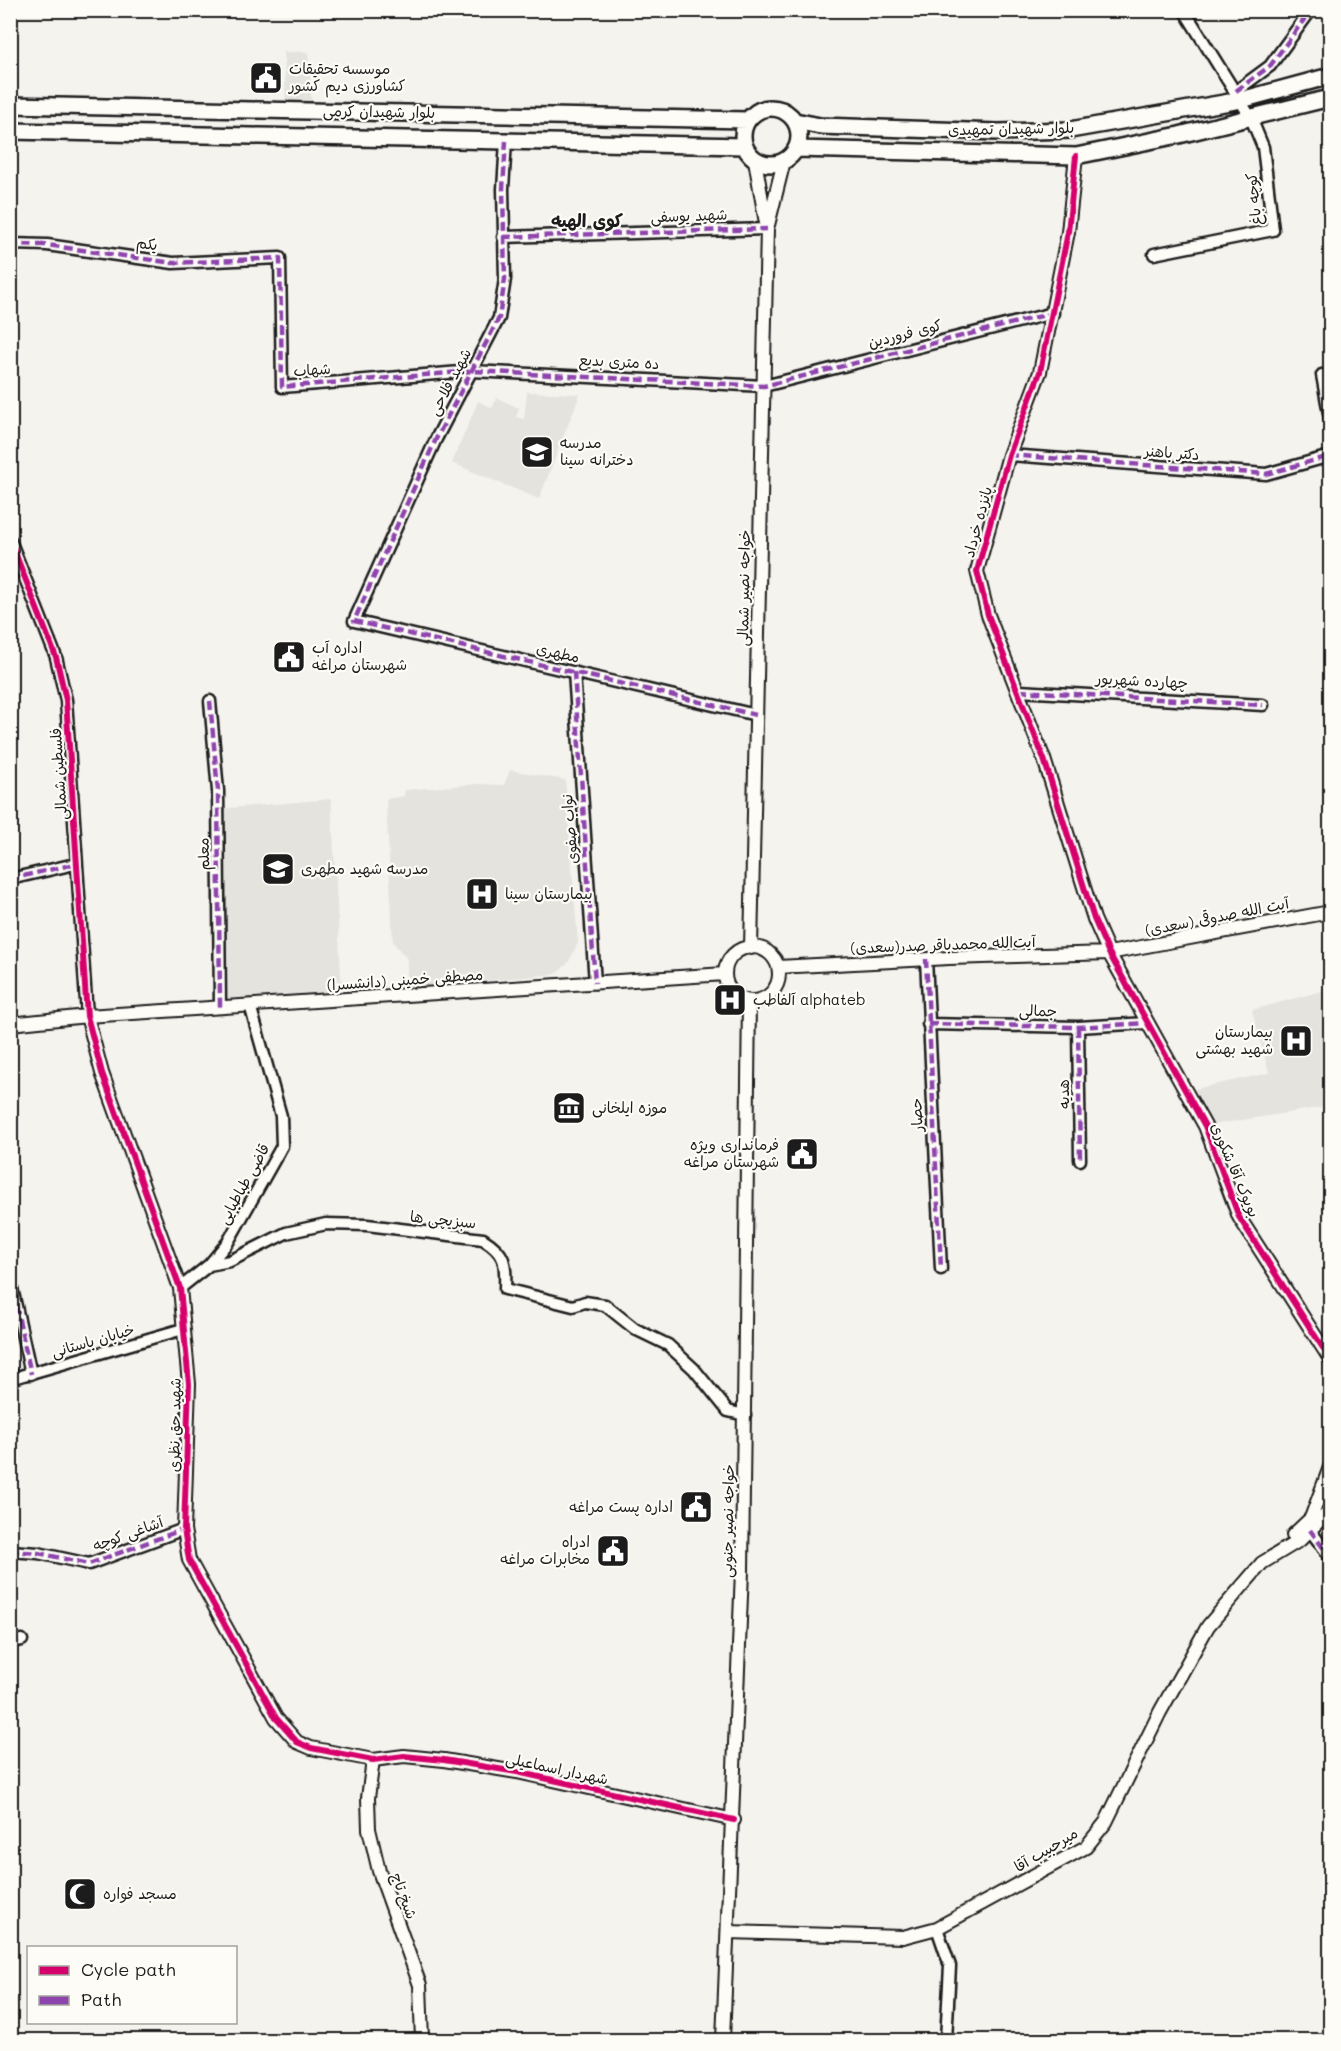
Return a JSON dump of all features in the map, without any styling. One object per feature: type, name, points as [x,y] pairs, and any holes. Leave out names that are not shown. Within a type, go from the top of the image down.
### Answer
[{"type":"main road","name":"بلوار شهیدان تمهیدی","points":[[795,121],[820,126],[998,132],[1070,130],[1330,76]]},
{"type":"main road","name":"بلوار شهیدان تمهیدی","points":[[796,149],[1076,156],[1251,118],[1330,98]]},
{"type":"main road","name":"بلوار شهیدان کرمی","points":[[10,105],[747,120]]},
{"type":"main road","points":[[771,108],[789,114],[795,121],[800,135],[796,149],[784,161],[767,164],[755,160],[744,146],[742,135],[747,120],[754,113],[771,108]]},
{"type":"main road","points":[[674,118],[683,124],[685,136],[674,144]]},
{"type":"main road","name":"بلوار شهیدان کرمی","points":[[10,131],[744,146]]},
{"type":"street","points":[[1184,10],[1251,118]]},
{"type":"street","points":[[1238,95],[1270,66],[1311,10]]},
{"type":"street","name":"کوچه باغ","points":[[1154,254],[1274,230],[1263,147],[1251,118]]},
{"type":"street","name":"شهید فلاحی","points":[[354,621],[436,439],[499,318],[505,279],[506,141]]},
{"type":"street","name":"پانزده خرداد","points":[[1076,156],[1068,232],[1040,372],[1009,454],[977,571],[988,615],[1044,759],[1094,919],[1109,953]]},
{"type":"street","points":[[755,160],[767,229]]},
{"type":"street","points":[[767,229],[784,161]]},
{"type":"street","name":"شهید یوسفی","points":[[504,237],[767,229]]},
{"type":"street","name":"خواجه نصیر شمالی","points":[[751,948],[767,229]]},
{"type":"street","name":"یکم","points":[[10,244],[46,245],[173,263],[280,258]]},
{"type":"street","name":"شهاب","points":[[280,258],[282,387],[472,371]]},
{"type":"street","name":"کوی فروردین","points":[[764,386],[1053,314]]},
{"type":"street","name":"ده متری بدیع","points":[[472,371],[764,386]]},
{"type":"street","points":[[1322,375],[1330,419]]},
{"type":"street","name":"دکتر باهنر","points":[[1009,454],[1266,474],[1330,456]]},
{"type":"street","name":"فلسطین شمالی","points":[[10,540],[56,657],[66,700],[75,864],[87,1016]]},
{"type":"street","name":"مطهری","points":[[354,621],[756,715]]},
{"type":"street","name":"نواب صفوی","points":[[574,672],[595,983]]},
{"type":"street","name":"چهارده شهریور","points":[[1019,691],[1263,705]]},
{"type":"street","name":"معلم","points":[[210,700],[218,791],[220,1007]]},
{"type":"street","points":[[10,879],[75,864]]},
{"type":"street","name":"آیت الله صدوقی (سعدی)","points":[[1109,953],[1330,912]]},
{"type":"street","points":[[751,948],[771,955],[778,967],[779,977],[772,993],[758,1001],[742,999],[729,989],[725,974],[730,959],[743,949],[751,948]]},
{"type":"street","name":"آیت‌الله محمدباقر صدر(سعدی)","points":[[778,967],[1109,953]]},
{"type":"street","name":"بویوک آقا شکوری","points":[[1109,953],[1205,1126],[1239,1217],[1330,1359]]},
{"type":"street","name":"حصار","points":[[926,959],[940,1269]]},
{"type":"street","name":"مصطفی خمینی (دانشسرا)","points":[[10,1024],[87,1016],[725,974]]},
{"type":"street","name":"خواجه نصیر جنوبی","points":[[723,2040],[734,1820],[745,1414],[749,1001]]},
{"type":"street","name":"قاضی طباطبایی","points":[[180,1288],[209,1264],[228,1242],[282,1146],[281,1116],[250,1005]]},
{"type":"street","name":"شهید حق نظری","points":[[87,1016],[102,1073],[180,1288],[189,1384],[184,1528],[189,1560],[276,1718],[291,1736],[311,1748],[373,1760]]},
{"type":"street","name":"جمالی","points":[[928,1024],[1078,1027],[1147,1023]]},
{"type":"street","name":"هدیه","points":[[1078,1027],[1080,1160]]},
{"type":"street","name":"سبزیچی ها","points":[[209,1264],[230,1261],[286,1233],[326,1224],[368,1226],[483,1239],[498,1248],[504,1258],[505,1289],[573,1306],[585,1302],[605,1305],[635,1329],[668,1345],[694,1369],[728,1411],[745,1414]]},
{"type":"street","points":[[10,1279],[31,1374]]},
{"type":"street","name":"خیابان باستانی","points":[[10,1379],[183,1329]]},
{"type":"street","points":[[1330,1467],[1312,1524],[1330,1557]]},
{"type":"street","name":"میرحبیب آقا","points":[[728,1932],[903,1937],[937,1928],[1086,1847],[1106,1822],[1160,1712],[1208,1626],[1256,1570],[1330,1511]]},
{"type":"street","name":"آشاغی کوچه","points":[[10,1551],[38,1553],[89,1564],[184,1528]]},
{"type":"street","name":"شهردار اسماعیلی","points":[[373,1760],[404,1756],[517,1772],[734,1820]]},
{"type":"street","name":"شیخ تاج","points":[[373,1760],[368,1798],[369,1829],[379,1871],[420,1985],[422,2040]]},
{"type":"street","points":[[937,1928],[950,1966],[946,2040]]},
{"type":"shaded area","points":[[284,52],[308,52],[312,107],[286,106]]},
{"type":"shaded area","points":[[527,392],[580,394],[539,499],[452,463],[478,401],[492,408],[497,398],[519,408],[516,417],[524,419]]},
{"type":"shaded area","name":"بیمارستان سینا","points":[[510,770],[565,780],[578,943],[568,963],[556,974],[407,988],[407,959],[393,942],[386,799],[404,796],[405,790],[478,784],[504,785]]},
{"type":"shaded area","name":"مدرسه شهید مطهری","points":[[331,799],[342,990],[220,1007],[219,809]]},
{"type":"shaded area","name":"بیمارستان شهید بهشتی","points":[[1326,990],[1330,1006],[1330,1106],[1205,1126],[1190,1090],[1269,1073],[1252,1010]]},
{"type":"marked path","points":[[1236,91],[1270,66],[1311,10]]},
{"type":"marked path","points":[[506,141],[503,189],[505,279],[499,318],[436,439],[354,621],[756,715]]},
{"type":"marked path","points":[[503,237],[767,229]]},
{"type":"marked path","points":[[10,244],[47,245],[173,263],[280,258],[282,387],[472,371],[764,386],[1053,313]]},
{"type":"marked path","points":[[1009,455],[1266,474],[1330,456]]},
{"type":"marked path","points":[[574,672],[595,983]]},
{"type":"marked path","points":[[1019,691],[1263,705]]},
{"type":"marked path","points":[[210,701],[218,791],[220,1007]]},
{"type":"marked path","points":[[10,879],[75,864],[76,870]]},
{"type":"marked path","points":[[926,959],[941,1269]]},
{"type":"marked path","points":[[928,1024],[1078,1027],[1147,1023]]},
{"type":"marked path","points":[[1078,1027],[1080,1160]]},
{"type":"marked path","points":[[10,1279],[31,1374]]},
{"type":"marked path","points":[[10,1551],[38,1553],[89,1564],[184,1529]]},
{"type":"marked path","points":[[1310,1530],[1330,1557]]},
{"type":"marked path","points":[[10,1642],[22,1640]]},
{"type":"cycle path","points":[[1076,156],[1068,232],[1040,372],[1009,455],[977,571],[988,615],[1044,759],[1094,919],[1109,953],[1205,1126],[1239,1217],[1330,1359]]},
{"type":"cycle path","points":[[10,540],[56,657],[66,700],[87,1016],[102,1073],[180,1288],[189,1384],[184,1529],[189,1560],[276,1718],[297,1742],[311,1748],[373,1760],[404,1756],[517,1772],[734,1820]]},
{"type":"place","name":"موسسه تحقیقات کشاورزی دیم کشور","points":[[266,78]]},
{"type":"place","name":"مدرسه دخترانه سینا","points":[[537,452]]},
{"type":"place","name":"اداره آب شهرستان مراغه","points":[[289,657]]},
{"type":"place","name":"مدرسه شهید مطهری","points":[[278,869]]},
{"type":"place","name":"بیمارستان سینا","points":[[482,894]]},
{"type":"place","name":"آلفاطب alphateb","points":[[730,1000]]},
{"type":"place","name":"بیمارستان شهید بهشتی","points":[[1296,1041]]},
{"type":"place","name":"موزه ایلخانی","points":[[569,1108]]},
{"type":"place","name":"فرمانداری ویژه شهرستان مراغه","points":[[802,1154]]},
{"type":"place","name":"اداره پست مراغه","points":[[696,1507]]},
{"type":"place","name":"ادراه مخابرات مراغه","points":[[613,1551]]},
{"type":"place","name":"مسجد فواره","points":[[80,1894]]},
{"type":"district","name":"کوی الهیه","points":[[587,221]]}]
